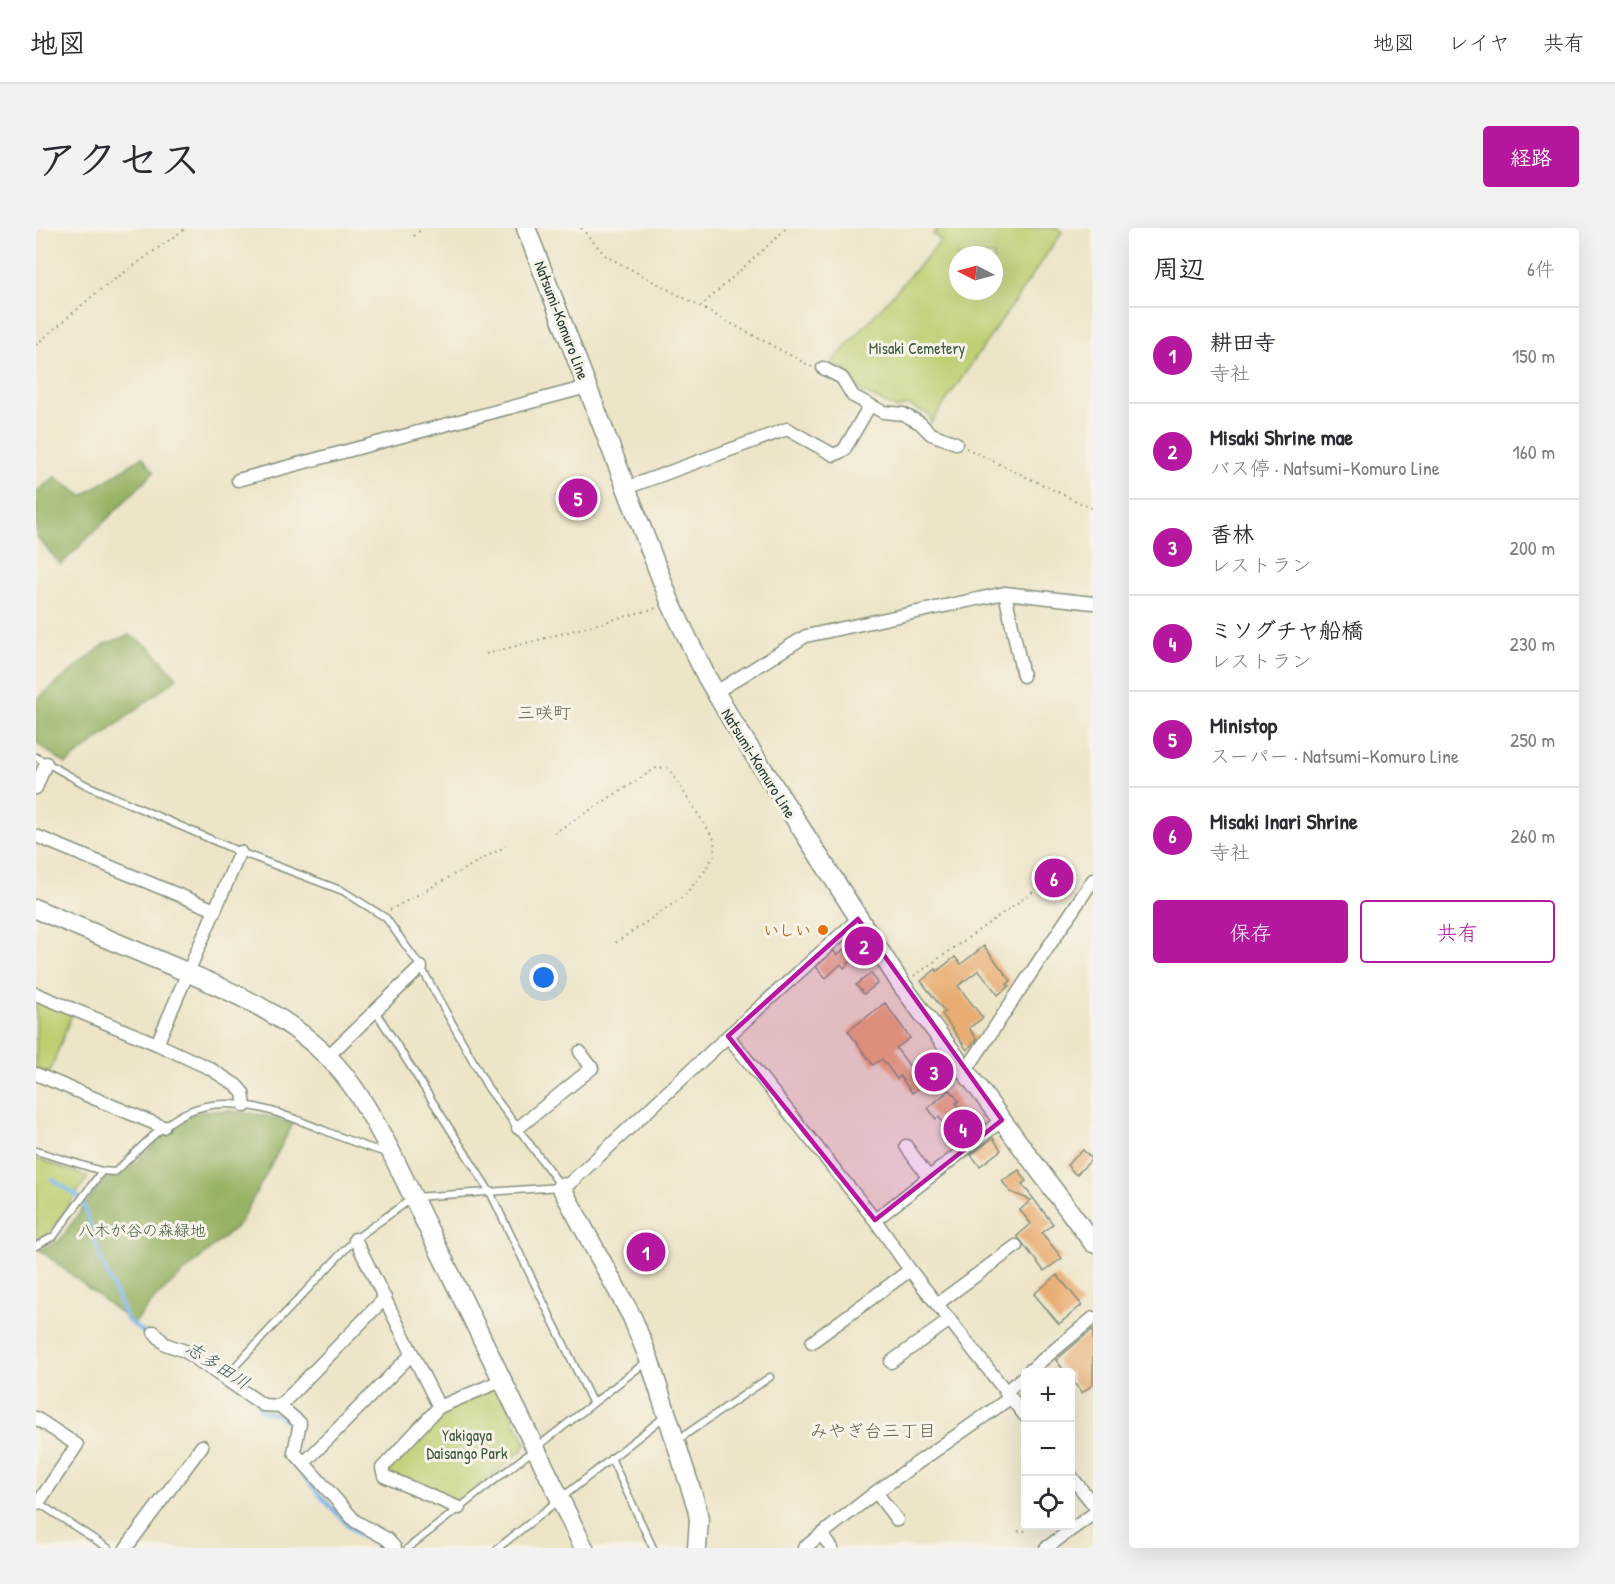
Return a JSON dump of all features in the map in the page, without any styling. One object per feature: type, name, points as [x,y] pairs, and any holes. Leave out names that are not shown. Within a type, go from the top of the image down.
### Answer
[{"type":"street","name":"Natsumi-Komuro Line","points":[[526,228],[671,604],[716,692],[901,984],[1093,1243]]},
{"type":"street","points":[[823,368],[842,378],[853,396],[883,412],[903,414],[920,423],[931,434],[956,443]]},
{"type":"street","points":[[238,480],[587,387]]},
{"type":"street","points":[[626,488],[787,429],[834,454],[844,450],[870,405]]},
{"type":"street","points":[[1005,593],[1023,676]]},
{"type":"street","points":[[716,692],[807,636],[1005,593],[1093,603]]},
{"type":"street","points":[[36,788],[41,760]]},
{"type":"street","points":[[36,836],[215,910]]},
{"type":"street","points":[[157,1044],[240,852]]},
{"type":"street","points":[[965,1072],[1093,880]]},
{"type":"street","points":[[36,909],[232,991],[265,1008],[289,1024],[328,1056],[351,1084],[372,1116],[392,1154],[584,1548]]},
{"type":"street","points":[[697,1548],[699,1520],[697,1508],[649,1359],[632,1317],[561,1187],[570,1183],[858,919]]},
{"type":"street","points":[[328,1056],[421,968]]},
{"type":"street","points":[[36,994],[209,1068],[236,1085],[243,1093],[245,1106]]},
{"type":"street","points":[[728,1036],[875,1220],[910,1270],[1021,1411]]},
{"type":"street","points":[[518,1128],[592,1068],[580,1053]]},
{"type":"street","points":[[36,1074],[163,1127]]},
{"type":"street","points":[[875,1220],[1002,1120]]},
{"type":"street","points":[[906,1146],[928,1177]]},
{"type":"street","points":[[355,1239],[439,1407]]},
{"type":"street","points":[[937,1304],[1016,1246]]},
{"type":"street","points":[[812,1342],[910,1270]]},
{"type":"street","points":[[280,1406],[385,1298]]},
{"type":"street","points":[[1034,1368],[1093,1318]]},
{"type":"street","points":[[891,1362],[950,1320]]},
{"type":"street","points":[[154,1332],[165,1344],[185,1352],[225,1377],[263,1405],[280,1406],[300,1423],[294,1452],[355,1521],[387,1539],[394,1548]]},
{"type":"street","points":[[305,1462],[412,1354]]},
{"type":"street","points":[[459,1508],[384,1476],[382,1468],[439,1407],[503,1380]]},
{"type":"street","points":[[804,1548],[1008,1395],[1021,1381]]},
{"type":"street","points":[[36,1418],[77,1445],[37,1502]]},
{"type":"street","points":[[126,1548],[202,1446]]},
{"type":"street","points":[[1072,1476],[1093,1504]]},
{"type":"street","points":[[876,1492],[897,1520]]},
{"type":"street","points":[[1046,1548],[1093,1514]]},
{"type":"street","points":[[821,1534],[832,1548]]},
{"type":"lane","points":[[41,760],[86,785],[240,852],[343,891],[381,915],[396,930],[421,968],[488,1088],[561,1187]]},
{"type":"lane","points":[[376,1012],[490,1192],[592,1402]]},
{"type":"lane","points":[[36,1151],[102,1171],[115,1172],[163,1127],[185,1113],[217,1104],[284,1113],[368,1148],[392,1154]]},
{"type":"lane","points":[[36,1246],[54,1236],[102,1171]]},
{"type":"lane","points":[[225,1377],[355,1239],[414,1197],[561,1187]]},
{"type":"lane","points":[[408,1548],[649,1359]]},
{"type":"lane","points":[[676,1441],[770,1377]]},
{"type":"lane","points":[[498,1548],[667,1415]]},
{"type":"lane","points":[[611,1458],[653,1548]]},
{"type":"lane","points":[[37,1502],[108,1548]]},
{"type":"path","points":[[36,345],[96,293],[186,228]]},
{"type":"path","points":[[414,236],[423,228]]},
{"type":"path","points":[[581,228],[606,256],[811,367],[823,368]]},
{"type":"path","points":[[700,307],[787,228]]},
{"type":"path","points":[[956,443],[1093,509]]},
{"type":"path","points":[[486,654],[671,604]]},
{"type":"path","points":[[554,833],[658,767],[669,768],[714,839],[715,854],[704,872],[683,897],[615,943]]},
{"type":"path","points":[[381,915],[506,846]]},
{"type":"path","points":[[910,978],[1044,884]]},
{"type":"path","points":[[1018,1531],[1026,1530]]},
{"type":"highlighted area","points":[[858,919],[1002,1120],[875,1220],[728,1036]]},
{"type":"green space","name":"Misaki Cemetery","points":[[939,228],[1057,228],[1062,232],[931,423],[929,415],[908,405],[897,409],[859,390],[848,372],[832,362],[941,241],[933,234]]},
{"type":"green space","points":[[142,457],[154,472],[61,565],[36,536],[36,492],[55,477],[83,496]]},
{"type":"green space","points":[[129,635],[151,648],[177,678],[66,764],[36,743],[36,700],[105,644]]},
{"type":"green space","points":[[36,999],[72,1014],[49,1074],[36,1069]]},
{"type":"green space","name":"八木が谷の森緑地","points":[[232,1111],[264,1115],[293,1124],[240,1223],[155,1298],[134,1324],[40,1250],[59,1241],[104,1179],[129,1168],[173,1126],[199,1112]]},
{"type":"green space","points":[[36,1158],[88,1177],[51,1231],[36,1241]]},
{"type":"green space","name":"Yakigaya Daisango Park","points":[[492,1389],[499,1390],[526,1443],[523,1450],[459,1501],[390,1475],[387,1467],[445,1409]]},
{"type":"building","points":[[581,477],[593,514],[575,520],[563,483]]},
{"type":"building","points":[[1056,867],[1063,882],[1053,888],[1045,874]]},
{"type":"building","points":[[851,943],[860,953],[844,968],[841,964],[826,978],[816,967],[834,951],[837,955]]},
{"type":"building","points":[[984,946],[1011,981],[1007,984],[1009,986],[998,995],[979,970],[958,986],[983,1018],[969,1028],[977,1039],[967,1050],[942,1014],[945,1012],[921,981],[955,957],[961,964]]},
{"type":"building","points":[[871,973],[878,983],[864,994],[856,985]]},
{"type":"building","points":[[885,1003],[910,1038],[896,1048],[914,1072],[933,1058],[942,1071],[912,1093],[900,1076],[897,1079],[882,1059],[873,1065],[848,1031]]},
{"type":"building","points":[[950,1090],[959,1101],[956,1103],[976,1130],[963,1140],[952,1126],[948,1129],[928,1108]]},
{"type":"building","points":[[993,1138],[1001,1150],[980,1166],[971,1155]]},
{"type":"building","points":[[1083,1150],[1092,1159],[1076,1175],[1067,1165]]},
{"type":"building","points":[[1019,1170],[1026,1181],[1022,1184],[1053,1224],[1042,1233],[1062,1258],[1044,1271],[1017,1236],[1031,1224],[1020,1210],[1031,1200],[1010,1192],[1002,1181]]},
{"type":"building","points":[[1057,1275],[1082,1305],[1059,1324],[1034,1294]]},
{"type":"building","points":[[1093,1329],[1093,1384],[1082,1393],[1075,1384],[1075,1368],[1062,1368],[1056,1360]]},
{"type":"waterway","name":"志多田川","points":[[52,1179],[83,1202],[100,1258],[127,1320],[157,1343]]},
{"type":"waterway","name":"志多田川","points":[[259,1408],[280,1415],[295,1430],[286,1445],[288,1455],[320,1496],[357,1533],[386,1548]]},
{"type":"place","name":"Ministop","points":[[578,498]]},
{"type":"place","name":"Misaki Inari Shrine","points":[[1054,878]]},
{"type":"place","name":"いしい","points":[[823,930]]},
{"type":"place","name":"Misaki Shrine mae","points":[[864,946]]},
{"type":"place","name":"香林","points":[[934,1072]]},
{"type":"place","name":"ミソグチヤ船橋","points":[[963,1129]]},
{"type":"place","name":"耕田寺","points":[[646,1252]]},
{"type":"district","name":"三咲町","points":[[544,712]]},
{"type":"district","name":"みやぎ台三丁目","points":[[873,1430]]}]
